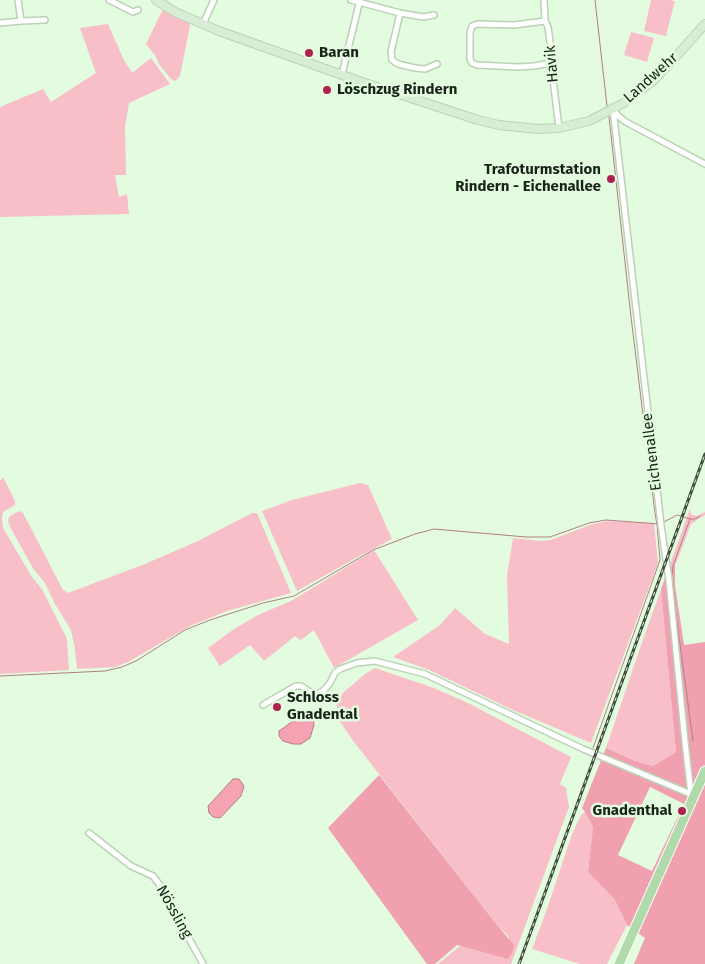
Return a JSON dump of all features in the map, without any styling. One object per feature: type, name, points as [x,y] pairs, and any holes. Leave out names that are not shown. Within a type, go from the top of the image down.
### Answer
[{"type":"main road","name":"Landwehr","points":[[156,0],[175,12],[240,39],[441,108],[478,120],[519,128],[537,129],[559,128],[589,121],[622,104],[654,80],[705,24]]},
{"type":"main road","points":[[619,964],[692,795],[705,771]]},
{"type":"street","points":[[18,0],[21,21]]},
{"type":"street","points":[[110,0],[134,12],[138,10]]},
{"type":"street","points":[[203,24],[214,0]]},
{"type":"street","points":[[352,0],[400,13],[423,17],[434,15]]},
{"type":"street","name":"Havik","points":[[544,0],[559,128]]},
{"type":"street","points":[[342,74],[360,1]]},
{"type":"street","points":[[400,13],[391,52],[392,60],[398,64],[425,69],[437,64]]},
{"type":"street","points":[[0,23],[45,20]]},
{"type":"street","points":[[546,21],[514,25],[478,24],[472,26],[470,33],[470,59],[472,64],[518,67],[551,63]]},
{"type":"street","points":[[613,109],[626,122],[705,164]]},
{"type":"street","name":"Eichenallee","points":[[613,109],[669,580],[692,795]]},
{"type":"street","points":[[263,705],[296,686],[301,686],[317,694],[323,691],[338,671],[357,663],[376,661],[425,674],[583,749],[692,795]]},
{"type":"street","name":"Nössling","points":[[89,833],[131,866],[153,876],[203,964]]},
{"type":"shaded area","points":[[651,0],[675,1],[666,36],[644,31]]},
{"type":"shaded area","points":[[163,9],[190,23],[180,76],[175,81],[170,78],[159,64],[155,55],[146,44]]},
{"type":"shaded area","points":[[108,24],[132,73],[151,58],[170,84],[129,103],[125,127],[126,175],[115,175],[119,197],[127,194],[129,214],[0,217],[0,107],[43,89],[51,102],[96,73],[80,28]]},
{"type":"shaded area","points":[[631,32],[654,38],[647,62],[624,55]]},
{"type":"shaded area","points":[[3,477],[15,501],[15,505],[3,512],[3,528],[32,577],[42,589],[67,639],[69,670],[0,674],[0,481]]},
{"type":"shaded area","points":[[360,483],[368,485],[392,539],[297,591],[262,511],[292,500]]},
{"type":"shaded area","points":[[691,506],[691,514],[697,516],[705,512],[705,515],[691,524],[675,566],[669,567]]},
{"type":"shaded area","points":[[19,511],[23,513],[63,590],[68,593],[145,564],[198,541],[252,513],[257,513],[291,593],[227,611],[190,626],[128,662],[115,667],[77,669],[71,630],[45,583],[34,570],[10,527],[8,520],[10,516]]},
{"type":"shaded area","points":[[607,521],[654,523],[658,563],[591,743],[513,710],[429,670],[393,657],[440,625],[455,608],[485,634],[509,644],[507,575],[513,538],[541,541],[551,540],[590,525]]},
{"type":"shaded area","points":[[374,550],[418,620],[334,668],[314,630],[301,640],[295,636],[264,661],[250,645],[220,666],[208,648],[234,629],[258,615],[293,600]]},
{"type":"shaded area","points":[[675,566],[675,585],[684,645],[705,642],[705,964],[634,964],[645,938],[627,925],[615,900],[588,872],[593,827],[582,808],[606,748],[635,761],[653,766],[676,752],[661,589],[669,567]],"holes":[[[650,787],[684,804],[652,871],[618,855]]]},
{"type":"shaded area","points":[[661,589],[676,752],[653,766],[635,761],[606,748]]},
{"type":"shaded area","points":[[375,668],[434,688],[468,703],[571,757],[560,784],[566,788],[569,807],[511,964],[438,964],[460,946],[507,958],[509,937],[497,925],[354,742],[339,720],[337,705],[343,693]]},
{"type":"shaded area","points":[[303,714],[309,714],[313,717],[314,725],[310,738],[301,744],[283,741],[279,736],[279,731]]},
{"type":"shaded area","points":[[379,775],[514,945],[508,959],[457,945],[435,964],[427,964],[328,828]]},
{"type":"shaded area","points":[[233,779],[239,779],[244,786],[241,796],[220,818],[213,817],[209,813],[208,806]]},
{"type":"shaded area","points":[[585,812],[593,827],[588,872],[615,900],[627,925],[607,964],[580,964],[532,949],[572,834],[581,815]]},
{"type":"waterway","points":[[595,0],[607,106]]},
{"type":"waterway","points":[[593,748],[660,560],[609,117]]},
{"type":"waterway","points":[[662,523],[677,515],[690,519],[700,516]]},
{"type":"waterway","points":[[672,575],[673,566],[690,519]]},
{"type":"waterway","points":[[0,676],[105,671],[122,667],[136,661],[185,630],[263,603],[294,596],[373,550],[434,529],[526,537],[550,537],[589,523],[606,520],[659,524]]},
{"type":"waterway","points":[[673,582],[693,741]]},
{"type":"railway","points":[[519,964],[705,454]]},
{"type":"place","name":"Baran","points":[[309,53]]},
{"type":"place","name":"Löschzug Rindern","points":[[327,90]]},
{"type":"place","name":"Trafoturmstation Rindern - Eichenallee","points":[[611,179]]},
{"type":"place","name":"Schloss Gnadental","points":[[277,707]]},
{"type":"place","name":"Gnadenthal","points":[[682,811]]}]
